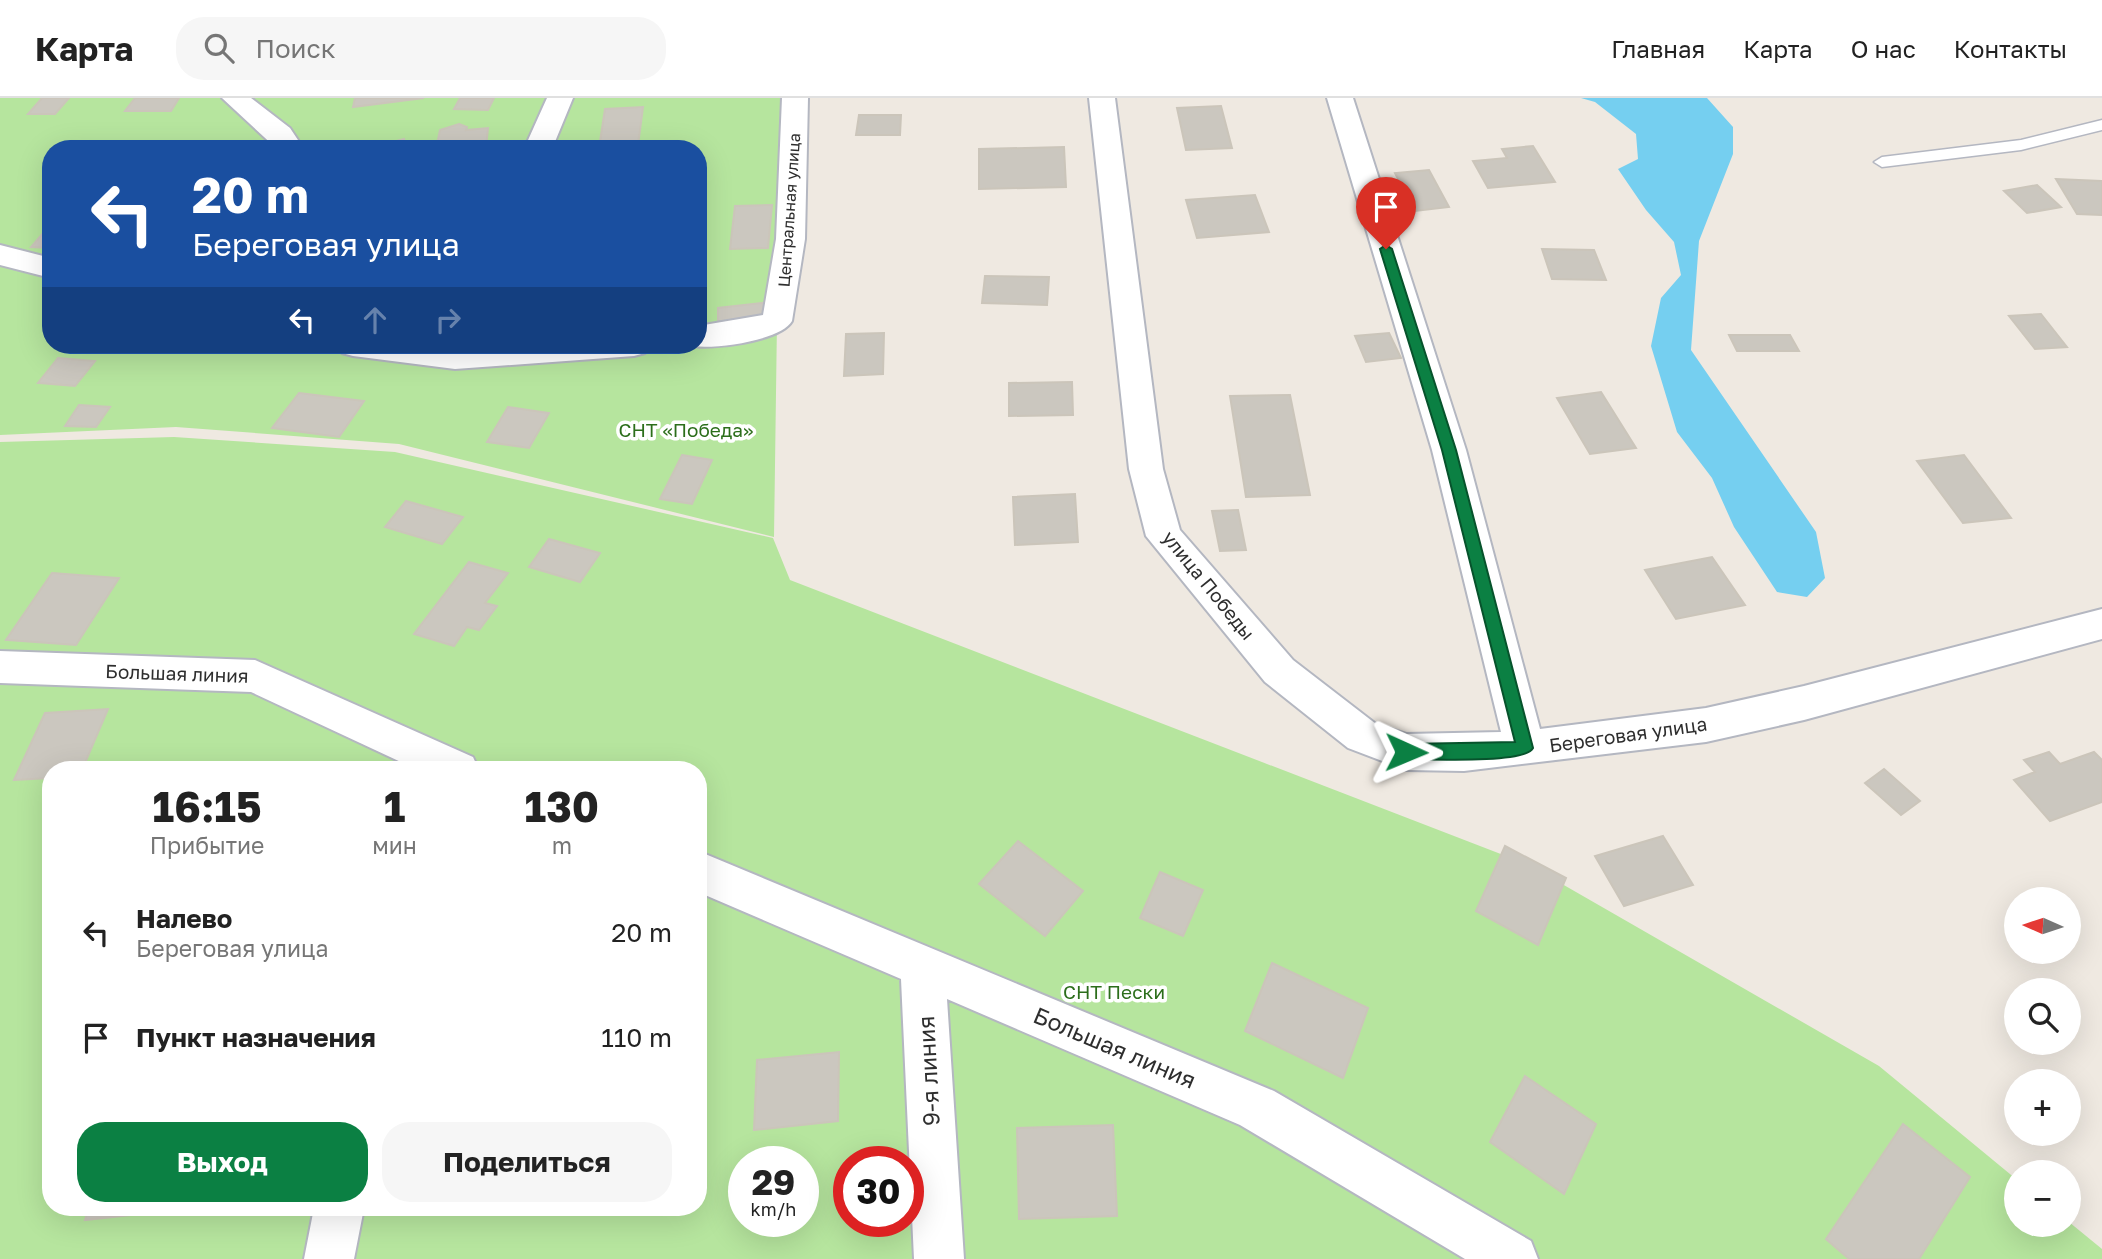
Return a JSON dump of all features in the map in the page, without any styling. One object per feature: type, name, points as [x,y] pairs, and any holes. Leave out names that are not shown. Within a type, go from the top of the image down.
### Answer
[{"type":"street","points":[[235,98],[284,140]]},
{"type":"street","points":[[542,140],[560,98]]},
{"type":"street","name":"Центральная улица","points":[[707,336],[756,329],[777,321],[783,298],[793,191],[795,98]]},
{"type":"street","name":"улица Победы","points":[[1102,98],[1146,468],[1164,536],[1279,671],[1362,736],[1406,752],[1464,753],[1525,748]]},
{"type":"street","name":"Береговая улица","points":[[1340,98],[1449,450],[1525,748],[1706,725],[1804,703],[2102,624]]},
{"type":"street","points":[[0,255],[42,266]]},
{"type":"street","name":"Большая линия","points":[[1,668],[255,676],[431,761]]},
{"type":"street","name":"Большая линия","points":[[707,875],[1257,1108],[1513,1259]]},
{"type":"street","name":"9-я линия","points":[[923,966],[939,1259]]},
{"type":"street","points":[[328,1259],[337,1216]]},
{"type":"lane","points":[[1882,162],[1987,150],[2073,135],[2102,125]]},
{"type":"green space","name":"СНТ «Победа»","points":[[0,98],[795,98],[777,321],[774,537],[399,444],[176,427],[0,435]]},
{"type":"green space","name":"СНТ Пески","points":[[174,437],[395,452],[773,538],[790,580],[1529,865],[1879,1066],[2004,1169],[2004,1237],[2081,1237],[2081,1232],[2102,1249],[2102,1259],[0,1259],[0,442]]},
{"type":"water","points":[[1581,98],[1707,98],[1733,127],[1733,154],[1699,241],[1691,350],[1816,532],[1825,578],[1807,597],[1777,592],[1734,527],[1712,478],[1677,432],[1651,346],[1661,298],[1681,275],[1674,242],[1646,210],[1618,169],[1638,159],[1636,134],[1595,102]]},
{"type":"building","points":[[42,98],[69,98],[55,114],[28,114]]},
{"type":"building","points":[[135,98],[179,98],[171,111],[125,111]]},
{"type":"building","points":[[355,98],[424,98],[353,107]]},
{"type":"building","points":[[460,98],[494,98],[488,110],[454,109]]},
{"type":"building","points":[[1221,106],[1232,148],[1186,150],[1177,108]]},
{"type":"building","points":[[643,107],[639,140],[600,140],[605,109]]},
{"type":"building","points":[[859,115],[901,115],[900,135],[856,135]]},
{"type":"building","points":[[459,124],[467,127],[466,130],[488,128],[487,140],[438,140],[440,130]]},
{"type":"building","points":[[1533,146],[1555,182],[1488,188],[1473,161],[1507,158],[1502,149]]},
{"type":"building","points":[[1064,147],[1066,187],[979,189],[979,149]]},
{"type":"building","points":[[1429,170],[1449,207],[1415,211],[1395,173]]},
{"type":"building","points":[[2056,179],[2102,181],[2102,215],[2077,214]]},
{"type":"building","points":[[2037,185],[2061,207],[2027,213],[2004,191]]},
{"type":"building","points":[[1255,195],[1269,232],[1197,238],[1186,200]]},
{"type":"building","points":[[772,205],[768,248],[730,249],[735,206]]},
{"type":"building","points":[[42,234],[42,248],[31,247]]},
{"type":"building","points":[[1542,249],[1594,250],[1606,280],[1552,279]]},
{"type":"building","points":[[985,276],[1049,277],[1047,305],[982,303]]},
{"type":"building","points":[[771,302],[772,322],[718,328],[718,308]]},
{"type":"building","points":[[2041,314],[2067,347],[2035,349],[2009,316]]},
{"type":"building","points":[[884,333],[883,374],[844,376],[846,334]]},
{"type":"building","points":[[1389,333],[1401,358],[1366,362],[1355,336]]},
{"type":"building","points":[[1729,335],[1790,335],[1799,351],[1737,351]]},
{"type":"building","points":[[58,358],[95,361],[75,386],[38,383]]},
{"type":"building","points":[[1072,382],[1073,415],[1009,416],[1009,383]]},
{"type":"building","points":[[1601,392],[1636,448],[1590,454],[1557,398]]},
{"type":"building","points":[[299,393],[364,401],[339,437],[272,428]]},
{"type":"building","points":[[1290,395],[1310,495],[1246,497],[1230,396]]},
{"type":"building","points":[[79,405],[110,407],[96,427],[65,426]]},
{"type":"building","points":[[508,407],[549,413],[529,448],[487,442]]},
{"type":"building","points":[[682,455],[712,460],[692,504],[660,499]]},
{"type":"building","points":[[1964,455],[2011,518],[1963,523],[1917,461]]},
{"type":"building","points":[[1075,494],[1078,542],[1015,545],[1013,497]]},
{"type":"building","points":[[406,501],[463,517],[442,544],[385,527]]},
{"type":"building","points":[[1238,510],[1246,550],[1220,551],[1212,511]]},
{"type":"building","points":[[549,539],[600,553],[580,582],[529,567]]},
{"type":"building","points":[[1712,557],[1745,605],[1676,619],[1645,570]]},
{"type":"building","points":[[469,562],[508,573],[485,603],[497,606],[479,630],[467,627],[454,646],[414,634]]},
{"type":"building","points":[[52,573],[119,578],[76,645],[6,640]]},
{"type":"building","points":[[108,709],[86,761],[42,761],[42,778],[14,780],[45,713]]},
{"type":"building","points":[[2049,752],[2060,764],[2094,752],[2102,760],[2102,802],[2050,821],[2014,780],[2035,772],[2024,760]]},
{"type":"building","points":[[1884,769],[1920,801],[1901,815],[1865,783]]},
{"type":"building","points":[[1663,836],[1693,885],[1624,906],[1595,856]]},
{"type":"building","points":[[1018,841],[1083,891],[1045,936],[979,884]]},
{"type":"building","points":[[1505,846],[1566,878],[1538,945],[1476,911]]},
{"type":"building","points":[[1160,872],[1203,890],[1183,936],[1140,918]]},
{"type":"building","points":[[1272,963],[1368,1008],[1343,1078],[1245,1031]]},
{"type":"building","points":[[839,1052],[838,1121],[754,1130],[757,1060]]},
{"type":"building","points":[[1525,1076],[1596,1124],[1564,1194],[1490,1142]]},
{"type":"building","points":[[1903,1124],[1970,1177],[1919,1259],[1849,1259],[1826,1239]]},
{"type":"building","points":[[1113,1125],[1117,1216],[1019,1219],[1017,1128]]},
{"type":"building","points":[[86,1216],[121,1216],[85,1220]]},
{"type":"route","points":[[1386,249],[1449,450],[1525,748],[1464,753],[1406,752]]}]
